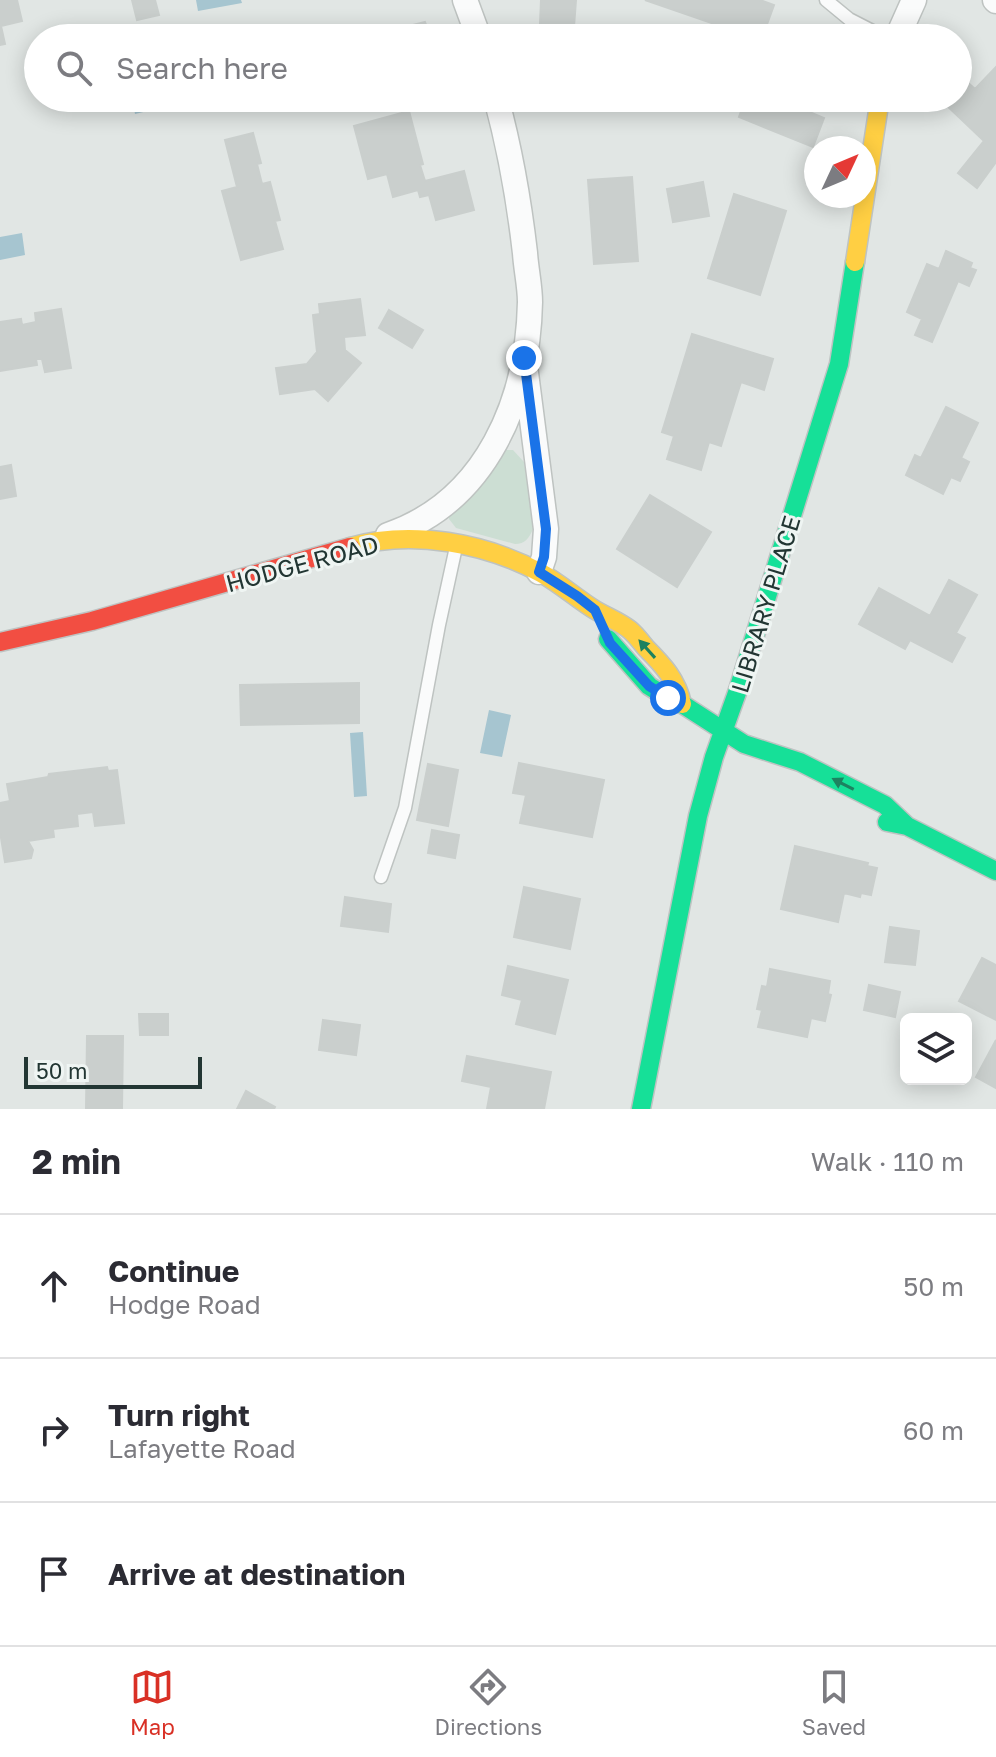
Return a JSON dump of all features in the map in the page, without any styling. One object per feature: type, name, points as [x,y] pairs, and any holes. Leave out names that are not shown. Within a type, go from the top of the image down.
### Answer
[{"type":"street","points":[[465,0],[474,24]]},
{"type":"street","points":[[903,24],[914,0]]},
{"type":"street","points":[[371,541],[409,528],[437,512],[463,489],[483,464],[502,429],[517,388],[527,343],[530,299],[520,210],[500,112]]},
{"type":"street","name":"LIBRARY PLACE","points":[[641,1109],[698,816],[839,364],[878,112]]},
{"type":"street","points":[[524,358],[546,529],[544,557],[539,572]]},
{"type":"street","name":"HODGE ROAD","points":[[0,642],[92,621],[371,541],[411,539],[457,544],[501,555],[539,572],[629,629],[669,672],[679,690],[682,704],[723,732],[756,749],[800,762],[885,805],[907,826]]},
{"type":"street","name":"HODGE ROAD","points":[[756,749],[790,778]]},
{"type":"street","name":"HODGE ROAD","points":[[860,813],[907,826],[996,871]]},
{"type":"lane","points":[[826,0],[859,24]]},
{"type":"lane","points":[[381,877],[405,808],[457,544]]},
{"type":"green space","points":[[506,450],[513,450],[524,462],[533,529],[526,540],[518,544],[456,528],[449,519],[449,509]]},
{"type":"water","points":[[196,0],[241,0],[242,3],[198,11]]},
{"type":"water","points":[[22,233],[25,255],[0,260],[0,237]]},
{"type":"water","points":[[489,710],[511,715],[502,757],[480,753]]},
{"type":"water","points":[[363,732],[367,796],[354,797],[350,733]]},
{"type":"building","points":[[0,0],[17,0],[22,21],[1,26],[5,44],[0,45]]},
{"type":"building","points":[[132,0],[155,0],[159,15],[137,20]]},
{"type":"building","points":[[541,0],[576,0],[574,24],[540,24]]},
{"type":"building","points":[[645,0],[760,0],[774,5],[767,24],[714,24]]},
{"type":"building","points":[[996,67],[996,162],[977,188],[958,173],[984,141],[953,112],[972,112],[972,86],[975,89]]},
{"type":"building","points":[[409,112],[425,181],[464,171],[474,210],[436,220],[429,195],[420,197],[418,190],[393,197],[387,174],[368,179],[354,126]]},
{"type":"building","points":[[741,112],[810,112],[824,118],[817,136],[804,136],[804,143],[739,117]]},
{"type":"building","points":[[253,133],[261,163],[257,164],[262,184],[270,182],[280,220],[275,221],[283,249],[241,260],[222,191],[237,187],[225,140]]},
{"type":"building","points":[[632,177],[638,261],[594,264],[588,180]]},
{"type":"building","points":[[703,182],[709,216],[673,222],[667,189]]},
{"type":"building","points":[[734,194],[786,211],[760,295],[708,278]]},
{"type":"building","points":[[946,251],[972,263],[970,268],[976,270],[969,286],[958,281],[932,342],[915,335],[922,319],[907,312],[927,264],[939,269]]},
{"type":"building","points":[[360,299],[365,335],[344,337],[345,350],[361,363],[328,401],[315,389],[280,394],[276,368],[307,364],[317,352],[313,315],[320,314],[319,304]]},
{"type":"building","points":[[61,309],[71,368],[45,372],[42,359],[36,359],[37,365],[0,371],[0,322],[21,319],[22,325],[36,322],[35,313]]},
{"type":"building","points":[[389,310],[423,330],[412,348],[379,328]]},
{"type":"building","points":[[692,334],[773,359],[764,390],[741,382],[721,446],[709,442],[701,470],[667,459],[674,436],[662,432]]},
{"type":"building","points":[[946,407],[978,423],[961,458],[969,462],[960,481],[951,477],[943,494],[906,475],[915,455],[921,458]]},
{"type":"building","points":[[11,465],[16,496],[0,499],[0,467]]},
{"type":"building","points":[[650,495],[711,532],[677,587],[617,549]]},
{"type":"building","points":[[949,580],[977,595],[956,633],[965,638],[952,662],[910,640],[905,649],[859,624],[879,588],[930,616]]},
{"type":"building","points":[[359,683],[359,723],[241,725],[240,685]]},
{"type":"building","points":[[519,763],[604,780],[592,837],[520,823],[526,795],[513,793]]},
{"type":"building","points":[[428,764],[458,770],[448,826],[417,820]]},
{"type":"building","points":[[107,767],[108,771],[117,770],[124,823],[95,826],[93,812],[77,814],[78,826],[53,829],[54,837],[28,841],[33,850],[31,858],[5,862],[0,832],[0,803],[10,801],[7,784],[48,777],[49,774]]},
{"type":"building","points":[[432,830],[459,835],[455,858],[428,853]]},
{"type":"building","points":[[795,846],[868,863],[867,866],[877,868],[871,895],[861,893],[860,897],[844,893],[838,922],[781,909]]},
{"type":"building","points":[[524,887],[580,899],[570,949],[514,937]]},
{"type":"building","points":[[345,897],[391,904],[388,932],[341,926]]},
{"type":"building","points":[[890,927],[919,931],[915,965],[885,962]]},
{"type":"building","points":[[982,958],[996,965],[996,1020],[959,1001]]},
{"type":"building","points":[[508,966],[568,980],[555,1034],[516,1024],[522,1000],[502,995]]},
{"type":"building","points":[[770,969],[830,981],[828,994],[831,995],[825,1021],[811,1018],[807,1037],[758,1027],[762,1010],[757,1009],[762,986],[767,987]]},
{"type":"building","points":[[869,985],[900,992],[895,1017],[864,1010]]},
{"type":"building","points":[[139,1014],[168,1014],[168,1035],[140,1035]]},
{"type":"building","points":[[323,1020],[360,1025],[356,1055],[319,1050]]},
{"type":"building","points":[[87,1036],[123,1036],[122,1109],[86,1109]]},
{"type":"building","points":[[996,1040],[996,1088],[976,1077]]},
{"type":"building","points":[[467,1056],[551,1072],[544,1109],[487,1109],[491,1087],[462,1081]]},
{"type":"building","points":[[246,1091],[275,1107],[274,1109],[237,1109]]},
{"type":"traffic: fast","points":[[641,1109],[698,816],[839,364],[855,262]]},
{"type":"traffic: fast","points":[[608,639],[649,686],[668,698],[744,744],[800,762],[885,805],[907,826]]},
{"type":"traffic: fast","points":[[887,822],[907,826],[996,871]]},
{"type":"traffic: slow","points":[[855,262],[878,112]]},
{"type":"traffic: slow","points":[[350,547],[398,539],[423,539],[472,547],[519,563],[548,577],[630,630],[668,673],[682,704]]},
{"type":"traffic: jam","points":[[0,642],[92,621],[350,547]]},
{"type":"route","points":[[524,358],[546,529],[544,557],[539,572],[595,610],[610,643],[649,686],[668,698]]}]
